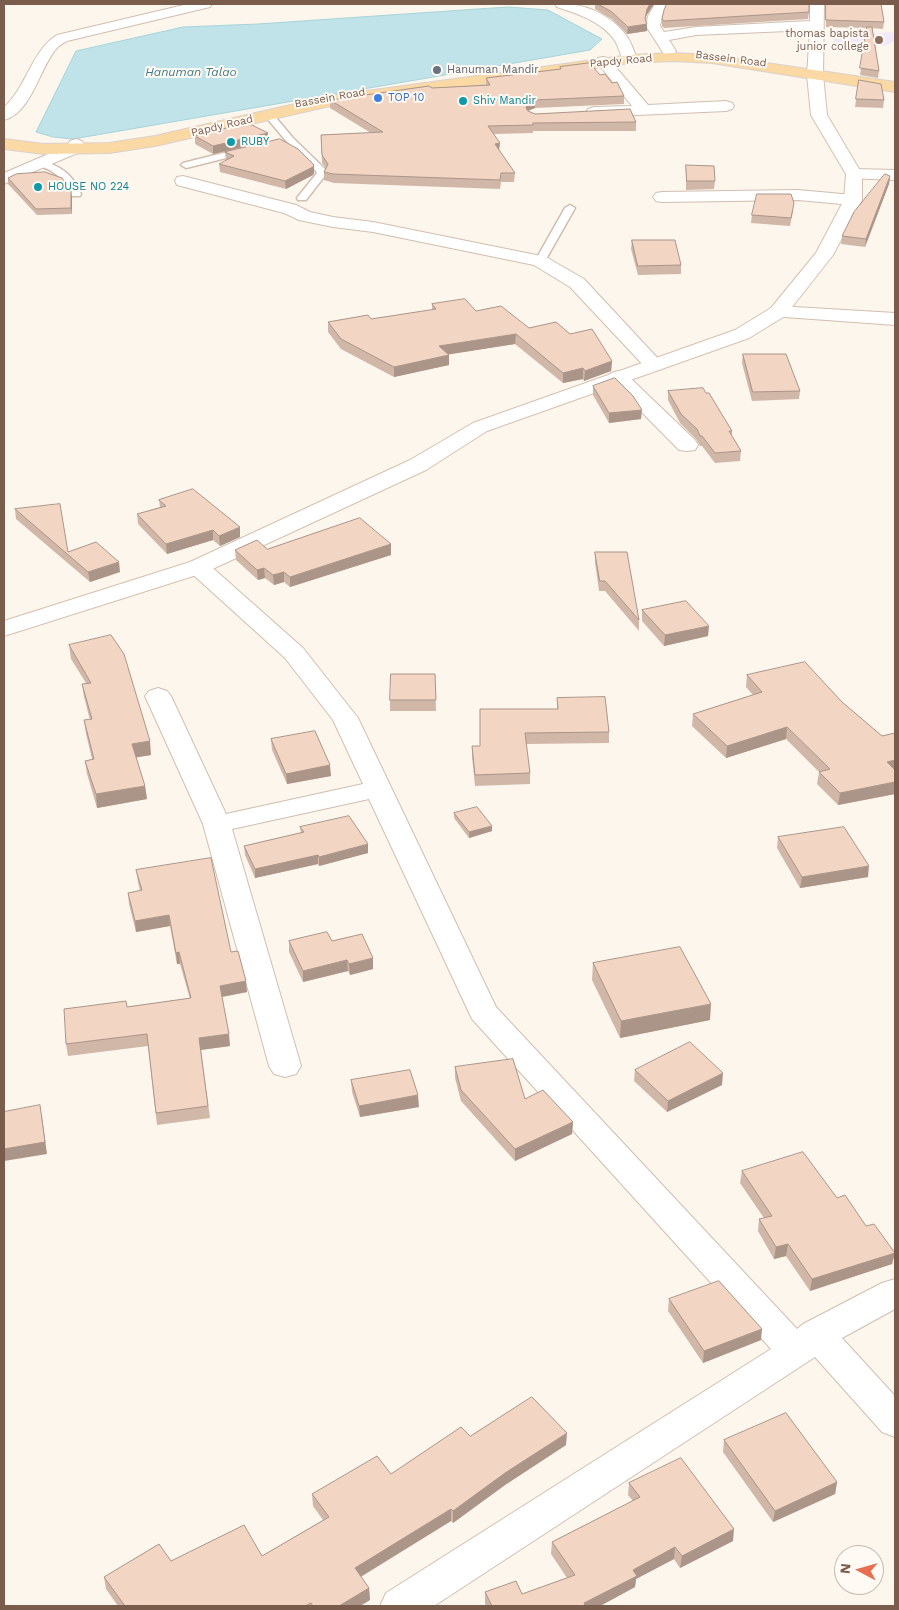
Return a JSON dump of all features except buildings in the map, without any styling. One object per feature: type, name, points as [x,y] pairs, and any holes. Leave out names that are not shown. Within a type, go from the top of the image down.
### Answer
[{"type":"main road","name":"Papdy Road","points":[[75,147],[109,148],[155,141],[330,102],[629,56],[672,55],[815,73]]},
{"type":"main road","name":"Bassein Road","points":[[4,144],[44,149],[75,147],[185,128],[336,95],[629,56]]},
{"type":"main road","points":[[815,73],[895,83]]},
{"type":"main road","points":[[815,73],[895,87]]},
{"type":"main road","name":"Bassein Road","points":[[4,138],[75,147]]},
{"type":"street","points":[[4,115],[19,102],[51,45],[62,38],[205,4]]},
{"type":"street","points":[[562,4],[580,10],[603,23],[620,38],[629,56]]},
{"type":"street","points":[[662,4],[654,16],[653,26],[672,55]]},
{"type":"street","points":[[4,629],[198,567],[418,465],[480,427],[742,334],[778,312],[824,255],[852,200],[854,174],[819,115],[815,73],[817,4]]},
{"type":"street","points":[[661,37],[705,30],[817,25]]},
{"type":"street","points":[[603,61],[643,109]]},
{"type":"street","points":[[574,113],[726,106]]},
{"type":"street","points":[[4,179],[42,164],[75,147]]},
{"type":"street","points":[[184,173],[290,209],[305,216],[374,227],[540,261],[577,283],[654,365]]},
{"type":"street","points":[[854,174],[895,175]]},
{"type":"street","points":[[662,197],[798,196],[852,200]]},
{"type":"street","points":[[778,312],[895,320]]},
{"type":"street","points":[[618,378],[686,445]]},
{"type":"street","points":[[198,567],[294,653],[345,718],[484,1012],[806,1343],[895,1421]]},
{"type":"street","points":[[158,696],[217,824],[285,1066]]},
{"type":"street","points":[[217,824],[378,789]]},
{"type":"street","points":[[402,1606],[806,1343],[895,1293]]},
{"type":"lane","points":[[269,115],[285,141],[321,170],[322,173],[302,198]]},
{"type":"lane","points":[[184,173],[261,146]]},
{"type":"lane","points":[[42,164],[54,167],[72,180],[76,194]]},
{"type":"lane","points":[[540,261],[570,208]]},
{"type":"shaded area","points":[[833,32],[869,34],[895,32],[895,41],[885,46],[834,44]]},
{"type":"water","name":"Hanuman Talao","points":[[508,7],[548,10],[602,39],[590,50],[73,139],[53,137],[36,132],[76,51],[183,27],[258,24]]},
{"type":"place","name":"thomas bapista junior college","points":[[879,40]]},
{"type":"place","name":"Hanuman Mandir","points":[[437,70]]},
{"type":"place","name":"TOP 10","points":[[378,98]]},
{"type":"place","name":"Shiv Mandir","points":[[463,101]]},
{"type":"place","name":"RUBY","points":[[231,142]]},
{"type":"place","name":"HOUSE NO 224","points":[[38,187]]}]
